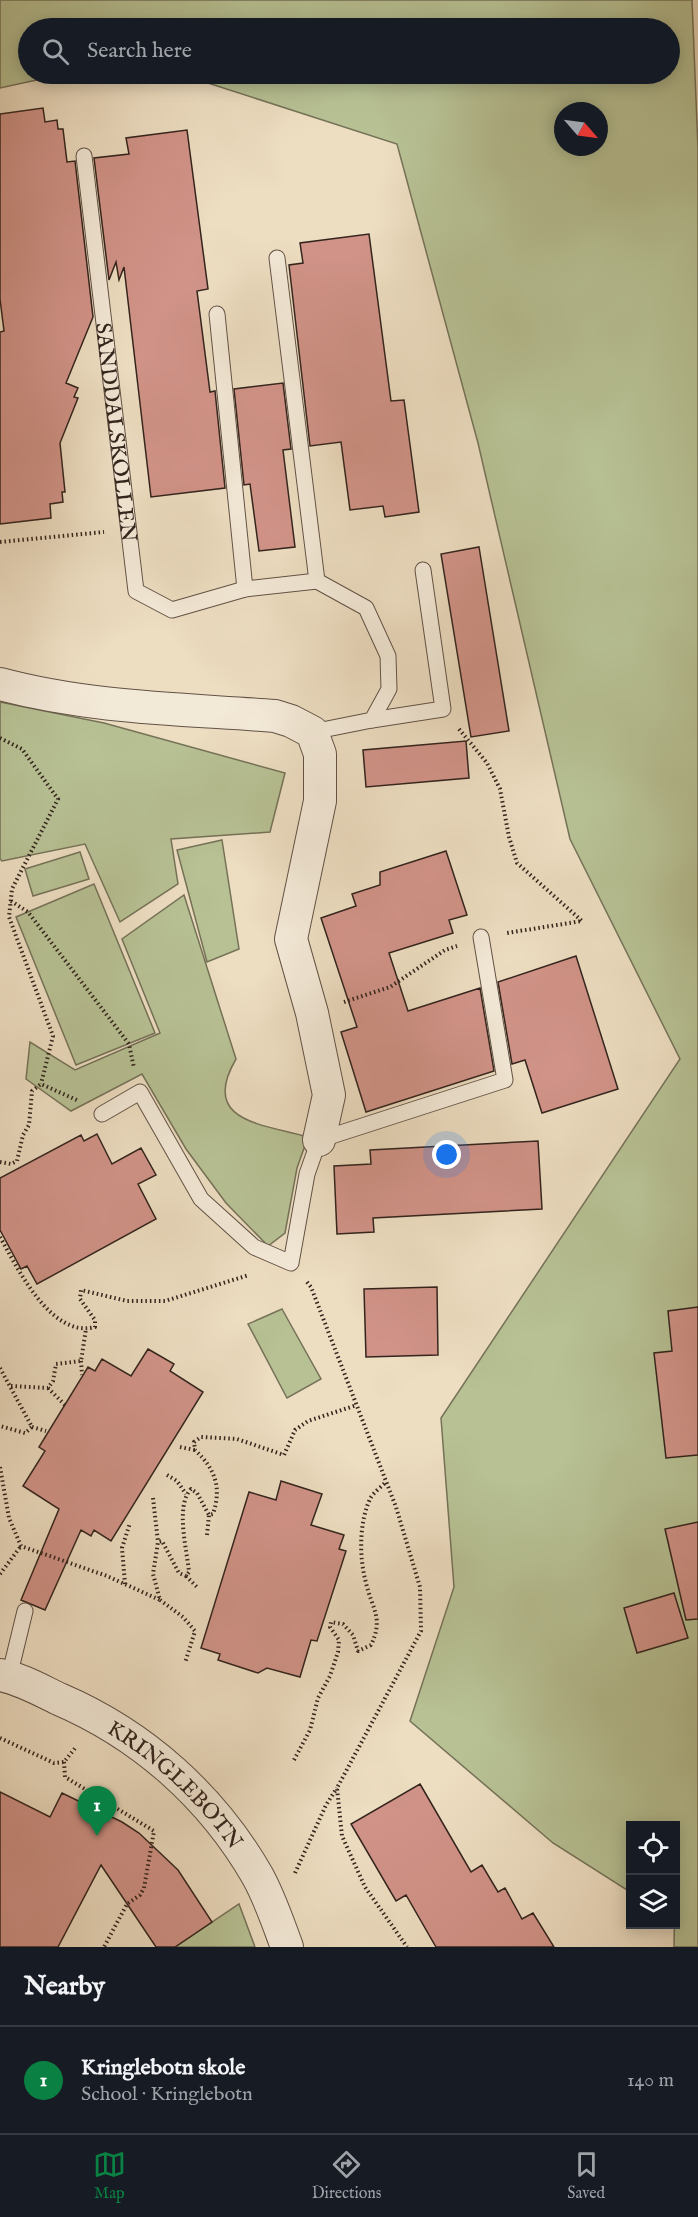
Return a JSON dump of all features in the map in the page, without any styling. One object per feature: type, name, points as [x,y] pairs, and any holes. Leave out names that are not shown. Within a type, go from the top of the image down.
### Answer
[{"type":"street","points":[[0,684],[108,704],[275,716],[312,732],[320,753],[320,801],[291,939],[301,1015],[329,1095],[320,1140]]},
{"type":"street","name":"KRINGLEBOTN","points":[[5,1676],[103,1720],[131,1737],[186,1784],[213,1811],[258,1877],[287,1947]]},
{"type":"lane","name":"SANDDALSKOLLEN","points":[[84,156],[136,591],[172,610],[245,589],[317,581]]},
{"type":"lane","points":[[277,258],[317,581],[366,608],[388,656],[389,689],[372,720]]},
{"type":"lane","points":[[217,314],[245,589]]},
{"type":"lane","points":[[312,732],[443,709],[423,570]]},
{"type":"lane","points":[[102,1114],[140,1092],[201,1199],[254,1247],[291,1263],[307,1174],[320,1140],[505,1080],[481,937]]},
{"type":"lane","name":"KRINGLEBOTN","points":[[5,1676],[25,1611]]},
{"type":"path","points":[[0,542],[129,529]]},
{"type":"path","points":[[301,1015],[390,987],[445,950],[481,937],[582,921],[517,863],[509,837],[500,789],[487,764],[443,709]]},
{"type":"path","points":[[0,743],[2,738],[22,749],[58,799],[12,889],[9,918],[53,1036],[41,1084],[32,1091],[29,1125],[23,1135],[17,1161],[11,1164],[0,1162]]},
{"type":"path","points":[[11,901],[28,912],[129,1044],[140,1092]]},
{"type":"path","points":[[41,1084],[97,1108],[102,1114]]},
{"type":"path","points":[[0,1238],[34,1296],[66,1322],[86,1329],[95,1327],[95,1320],[80,1299],[81,1290],[127,1301],[165,1301],[291,1263],[311,1287],[386,1482],[420,1587],[421,1631],[299,1862]]},
{"type":"path","points":[[81,1375],[86,1329]]},
{"type":"path","points":[[48,1388],[53,1381],[56,1364],[81,1361]]},
{"type":"path","points":[[0,1368],[32,1427],[46,1431]]},
{"type":"path","points":[[11,1386],[48,1388],[65,1405]]},
{"type":"path","points":[[208,1515],[213,1514],[219,1490],[211,1468],[195,1450],[194,1442],[201,1437],[215,1436],[237,1439],[284,1455],[295,1430],[302,1425],[332,1412],[357,1405]]},
{"type":"path","points":[[0,1426],[25,1433],[32,1427]]},
{"type":"path","points":[[180,1447],[195,1450]]},
{"type":"path","points":[[0,1467],[9,1518],[21,1546],[124,1584],[160,1600],[183,1617],[195,1632],[185,1664]]},
{"type":"path","points":[[167,1474],[177,1481],[186,1494]]},
{"type":"path","points":[[294,1760],[310,1730],[318,1698],[330,1676],[338,1652],[339,1640],[330,1627],[331,1623],[343,1624],[353,1635],[358,1651],[371,1645],[378,1629],[376,1612],[365,1582],[361,1536],[371,1497],[386,1482]]},
{"type":"path","points":[[186,1576],[189,1572],[183,1523],[186,1494],[191,1489],[196,1493],[208,1515],[207,1535]]},
{"type":"path","points":[[153,1498],[158,1542],[153,1574],[160,1600]]},
{"type":"path","points":[[124,1584],[122,1548],[130,1523]]},
{"type":"path","points":[[158,1542],[162,1541],[179,1573],[186,1576],[197,1587]]},
{"type":"path","points":[[0,1574],[21,1546]]},
{"type":"path","points":[[0,1738],[54,1763],[64,1762]]},
{"type":"path","points":[[78,1744],[64,1762],[66,1777],[154,1831],[144,1888],[140,1895],[127,1904],[104,1947]]},
{"type":"path","points":[[337,1788],[342,1836],[365,1887],[407,1947]]},
{"type":"green space","points":[[0,0],[692,0],[698,149],[698,1947],[674,1947],[674,1929],[680,1929],[680,1821],[626,1821],[626,1889],[553,1843],[410,1721],[454,1587],[441,1418],[680,1059],[570,839],[478,443],[397,144],[211,84],[680,84],[680,18],[18,18],[18,84],[0,88]]},
{"type":"green space","points":[[0,702],[104,723],[285,773],[270,832],[171,839],[178,884],[120,922],[85,844],[2,861],[0,859]]},
{"type":"green space","points":[[222,840],[239,949],[207,962],[177,850]]},
{"type":"green space","points":[[80,852],[89,879],[33,896],[25,869]]},
{"type":"green space","points":[[94,884],[155,1033],[76,1065],[16,917]]},
{"type":"green space","points":[[184,895],[236,1059],[227,1080],[225,1096],[231,1108],[241,1117],[256,1123],[308,1137],[297,1168],[285,1233],[268,1246],[226,1203],[186,1149],[142,1074],[71,1111],[26,1079],[30,1042],[75,1070],[160,1033],[122,939]]},
{"type":"green space","points":[[282,1309],[321,1379],[287,1398],[248,1324]]},
{"type":"green space","points":[[239,1904],[255,1947],[175,1947]]},
{"type":"building","points":[[43,108],[45,122],[57,120],[58,129],[63,129],[67,162],[75,161],[93,317],[66,383],[78,388],[74,397],[78,398],[60,443],[65,492],[62,492],[63,502],[50,504],[51,518],[0,524],[0,332],[4,331],[0,299],[0,114]]},
{"type":"building","points":[[187,130],[208,289],[197,291],[210,392],[215,391],[225,488],[151,497],[124,267],[119,280],[116,262],[109,280],[94,158],[129,154],[126,138]]},
{"type":"building","points":[[369,234],[391,401],[404,400],[419,512],[385,517],[383,506],[350,510],[341,442],[310,446],[289,265],[303,263],[300,243]]},
{"type":"building","points":[[283,383],[291,449],[283,450],[295,547],[259,551],[250,484],[244,485],[234,389]]},
{"type":"building","points":[[479,547],[509,731],[471,737],[441,554]]},
{"type":"building","points":[[466,741],[469,778],[366,787],[363,750]]},
{"type":"building","points":[[446,851],[467,915],[449,920],[453,933],[389,953],[408,1011],[480,988],[494,1071],[366,1112],[341,1032],[357,1027],[321,918],[356,906],[352,894],[380,885],[380,872]]},
{"type":"building","points":[[576,956],[618,1089],[542,1113],[525,1060],[512,1064],[498,982]]},
{"type":"building","points":[[97,1134],[112,1164],[141,1148],[156,1175],[138,1184],[156,1219],[37,1284],[27,1266],[21,1269],[0,1230],[0,1178],[81,1135],[84,1141]]},
{"type":"building","points":[[538,1141],[542,1209],[373,1218],[374,1232],[337,1234],[334,1166],[371,1164],[370,1150]]},
{"type":"building","points":[[437,1287],[438,1355],[366,1357],[364,1289]]},
{"type":"building","points":[[698,1307],[698,1455],[666,1458],[654,1353],[672,1351],[668,1311]]},
{"type":"building","points":[[148,1349],[174,1364],[170,1371],[203,1392],[111,1541],[94,1530],[91,1536],[81,1530],[45,1610],[21,1600],[59,1509],[23,1486],[45,1451],[39,1447],[88,1367],[95,1371],[102,1359],[131,1376]]},
{"type":"building","points":[[281,1481],[322,1494],[311,1525],[344,1535],[339,1549],[346,1551],[317,1641],[311,1640],[300,1677],[267,1668],[258,1673],[218,1660],[220,1654],[201,1648],[249,1492],[276,1500]]},
{"type":"building","points":[[698,1522],[698,1619],[686,1620],[665,1529]]},
{"type":"building","points":[[674,1593],[688,1638],[637,1653],[624,1608]]},
{"type":"building","points":[[420,1784],[471,1872],[482,1865],[498,1892],[505,1888],[522,1919],[533,1913],[554,1947],[436,1947],[406,1895],[396,1901],[351,1824]]},
{"type":"building","points":[[0,1792],[50,1817],[62,1793],[122,1822],[139,1833],[178,1870],[212,1922],[175,1947],[156,1947],[101,1865],[58,1947],[0,1947]]},
{"type":"place","name":"Kringlebotn skole","points":[[97,1836]]}]
